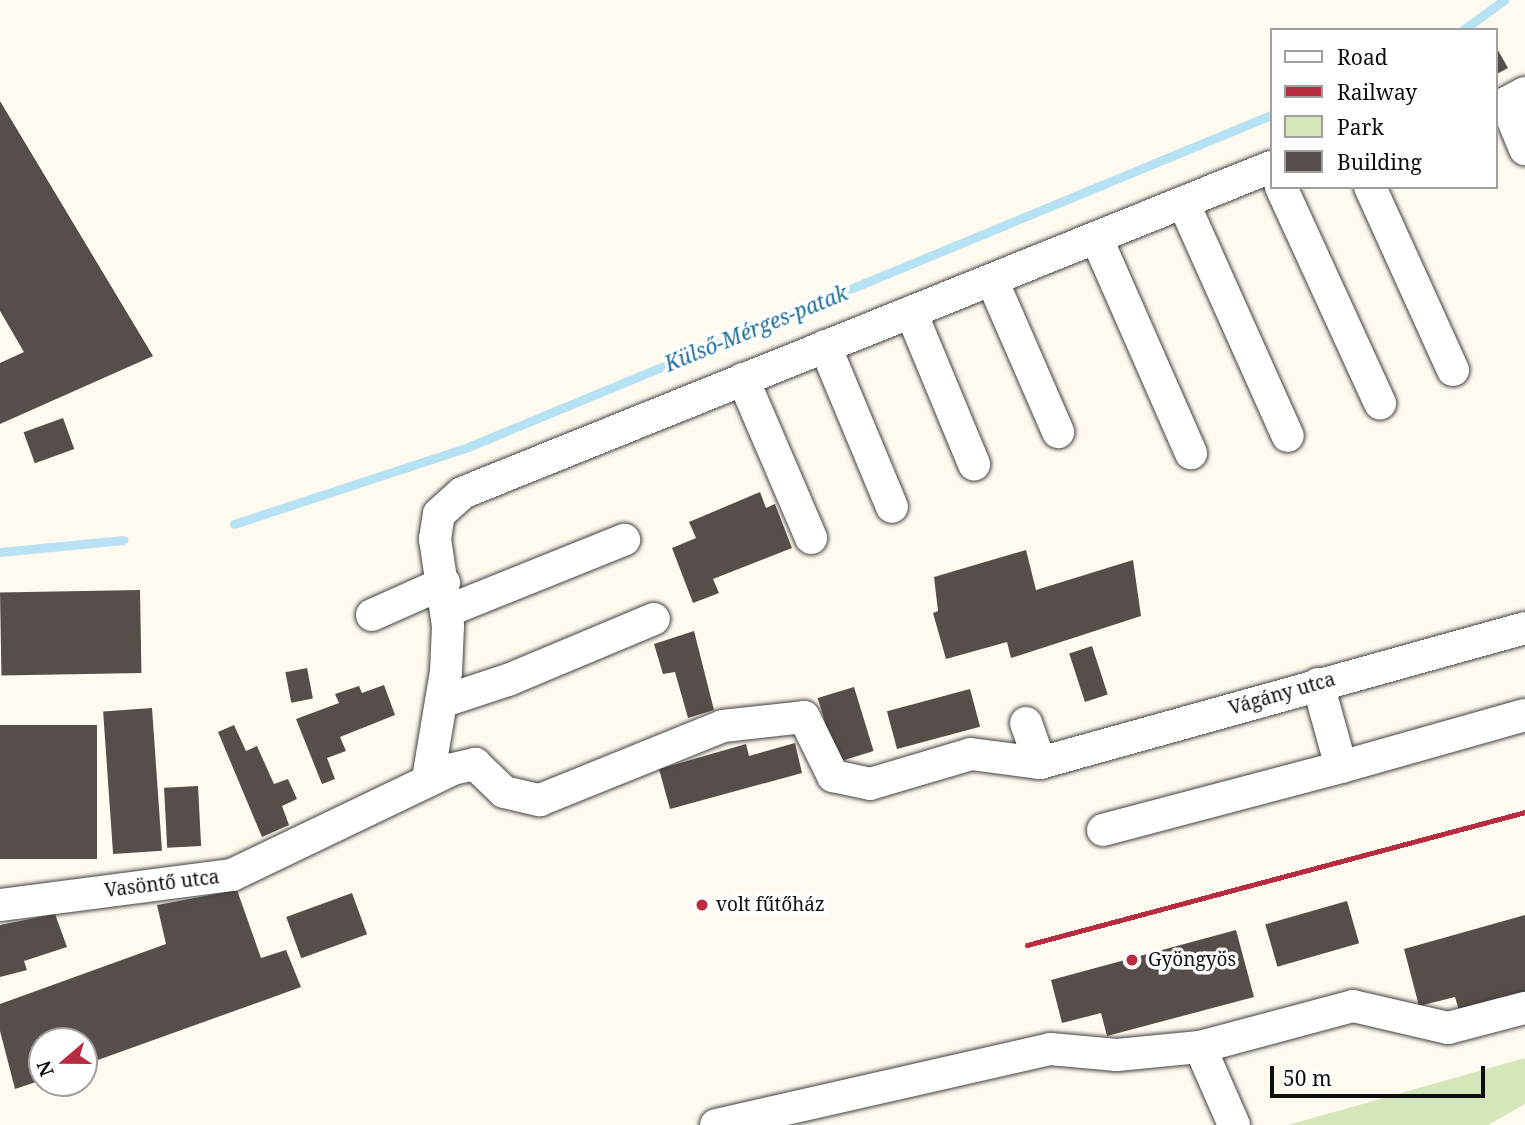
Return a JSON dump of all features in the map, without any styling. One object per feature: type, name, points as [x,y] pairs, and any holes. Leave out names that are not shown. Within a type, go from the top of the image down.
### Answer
[{"type":"street","points":[[1525,93],[1506,103],[1525,149]]},
{"type":"street","points":[[428,779],[441,702],[446,597],[435,539],[439,514],[463,493],[1270,167]]},
{"type":"street","points":[[1282,189],[1380,403]]},
{"type":"street","points":[[1371,189],[1453,370]]},
{"type":"street","points":[[1184,204],[1288,436]]},
{"type":"street","points":[[1097,239],[1191,453]]},
{"type":"street","points":[[992,280],[1059,432]]},
{"type":"street","points":[[911,312],[974,464]]},
{"type":"street","points":[[825,346],[892,507]]},
{"type":"street","points":[[743,379],[811,538]]},
{"type":"street","points":[[372,615],[446,597],[624,540]]},
{"type":"street","points":[[441,702],[508,680],[654,619]]},
{"type":"street","name":"Vágány utca","points":[[1040,763],[1525,628]]},
{"type":"street","points":[[1318,684],[1341,767]]},
{"type":"street","points":[[1102,830],[1525,715]]},
{"type":"street","name":"Vasöntő utca","points":[[0,905],[232,876],[428,779],[475,764],[504,792],[540,800],[723,726],[804,717],[833,776],[870,784],[971,754],[1040,763]]},
{"type":"street","points":[[1026,723],[1040,763]]},
{"type":"street","points":[[716,1125],[1050,1049],[1118,1055],[1200,1047],[1353,1006],[1448,1028],[1525,1008]]},
{"type":"street","points":[[1200,1047],[1234,1125]]},
{"type":"green space","points":[[1525,1058],[1525,1104],[1488,1125],[1288,1125]]},
{"type":"building","points":[[1497,49],[1508,68],[1497,74]]},
{"type":"building","points":[[0,101],[153,356],[0,424],[0,363],[24,352],[0,311]]},
{"type":"building","points":[[63,418],[74,449],[35,463],[24,432]]},
{"type":"building","points":[[760,492],[766,508],[775,504],[792,548],[713,579],[719,593],[693,603],[672,548],[696,538],[689,522]]},
{"type":"building","points":[[1026,550],[1036,590],[1133,560],[1141,616],[1011,658],[1007,642],[946,659],[933,613],[938,611],[934,577]]},
{"type":"building","points":[[140,590],[141,673],[1,675],[0,592]]},
{"type":"building","points":[[694,631],[714,710],[688,718],[675,672],[663,674],[654,644]]},
{"type":"building","points":[[1092,646],[1108,695],[1085,702],[1069,653]]},
{"type":"building","points":[[307,668],[313,698],[291,703],[285,672]]},
{"type":"building","points":[[384,685],[395,715],[340,737],[346,751],[327,758],[335,779],[322,784],[296,719],[339,703],[335,694],[359,686],[362,693]]},
{"type":"building","points":[[854,687],[874,751],[837,762],[818,698]]},
{"type":"building","points":[[970,689],[980,727],[897,749],[887,711]]},
{"type":"building","points":[[152,708],[162,851],[113,854],[103,711]]},
{"type":"building","points":[[0,725],[97,725],[97,859],[0,859]]},
{"type":"building","points":[[234,725],[246,751],[257,746],[274,784],[288,779],[297,799],[282,806],[289,825],[262,837],[218,732]]},
{"type":"building","points":[[795,743],[802,773],[670,809],[659,769],[746,744],[749,756]]},
{"type":"building","points":[[198,786],[201,846],[167,848],[164,788]]},
{"type":"building","points":[[237,890],[261,958],[286,950],[301,987],[98,1060],[98,1027],[28,1027],[28,1085],[15,1089],[0,1031],[0,1004],[166,944],[157,905]]},
{"type":"building","points":[[352,893],[367,934],[301,958],[286,917]]},
{"type":"building","points":[[1347,901],[1359,943],[1277,967],[1265,924]]},
{"type":"building","points":[[55,914],[67,947],[24,961],[27,970],[0,977],[0,925]]},
{"type":"building","points":[[1525,915],[1525,1001],[1461,1017],[1455,997],[1419,1006],[1404,949]]},
{"type":"building","points":[[1236,930],[1254,997],[1107,1036],[1101,1013],[1062,1023],[1051,980]]},
{"type":"waterway","name":"Külső-Mérges-patak","points":[[1466,28],[1504,0]]},
{"type":"waterway","name":"Külső-Mérges-patak","points":[[234,524],[468,447],[1270,115]]},
{"type":"waterway","name":"Külső-Mérges-patak","points":[[0,552],[123,540]]},
{"type":"railway","points":[[1027,945],[1525,812]]},
{"type":"place","name":"volt fűtőház","points":[[702,905]]},
{"type":"place","name":"Gyöngyös","points":[[1132,960]]}]
